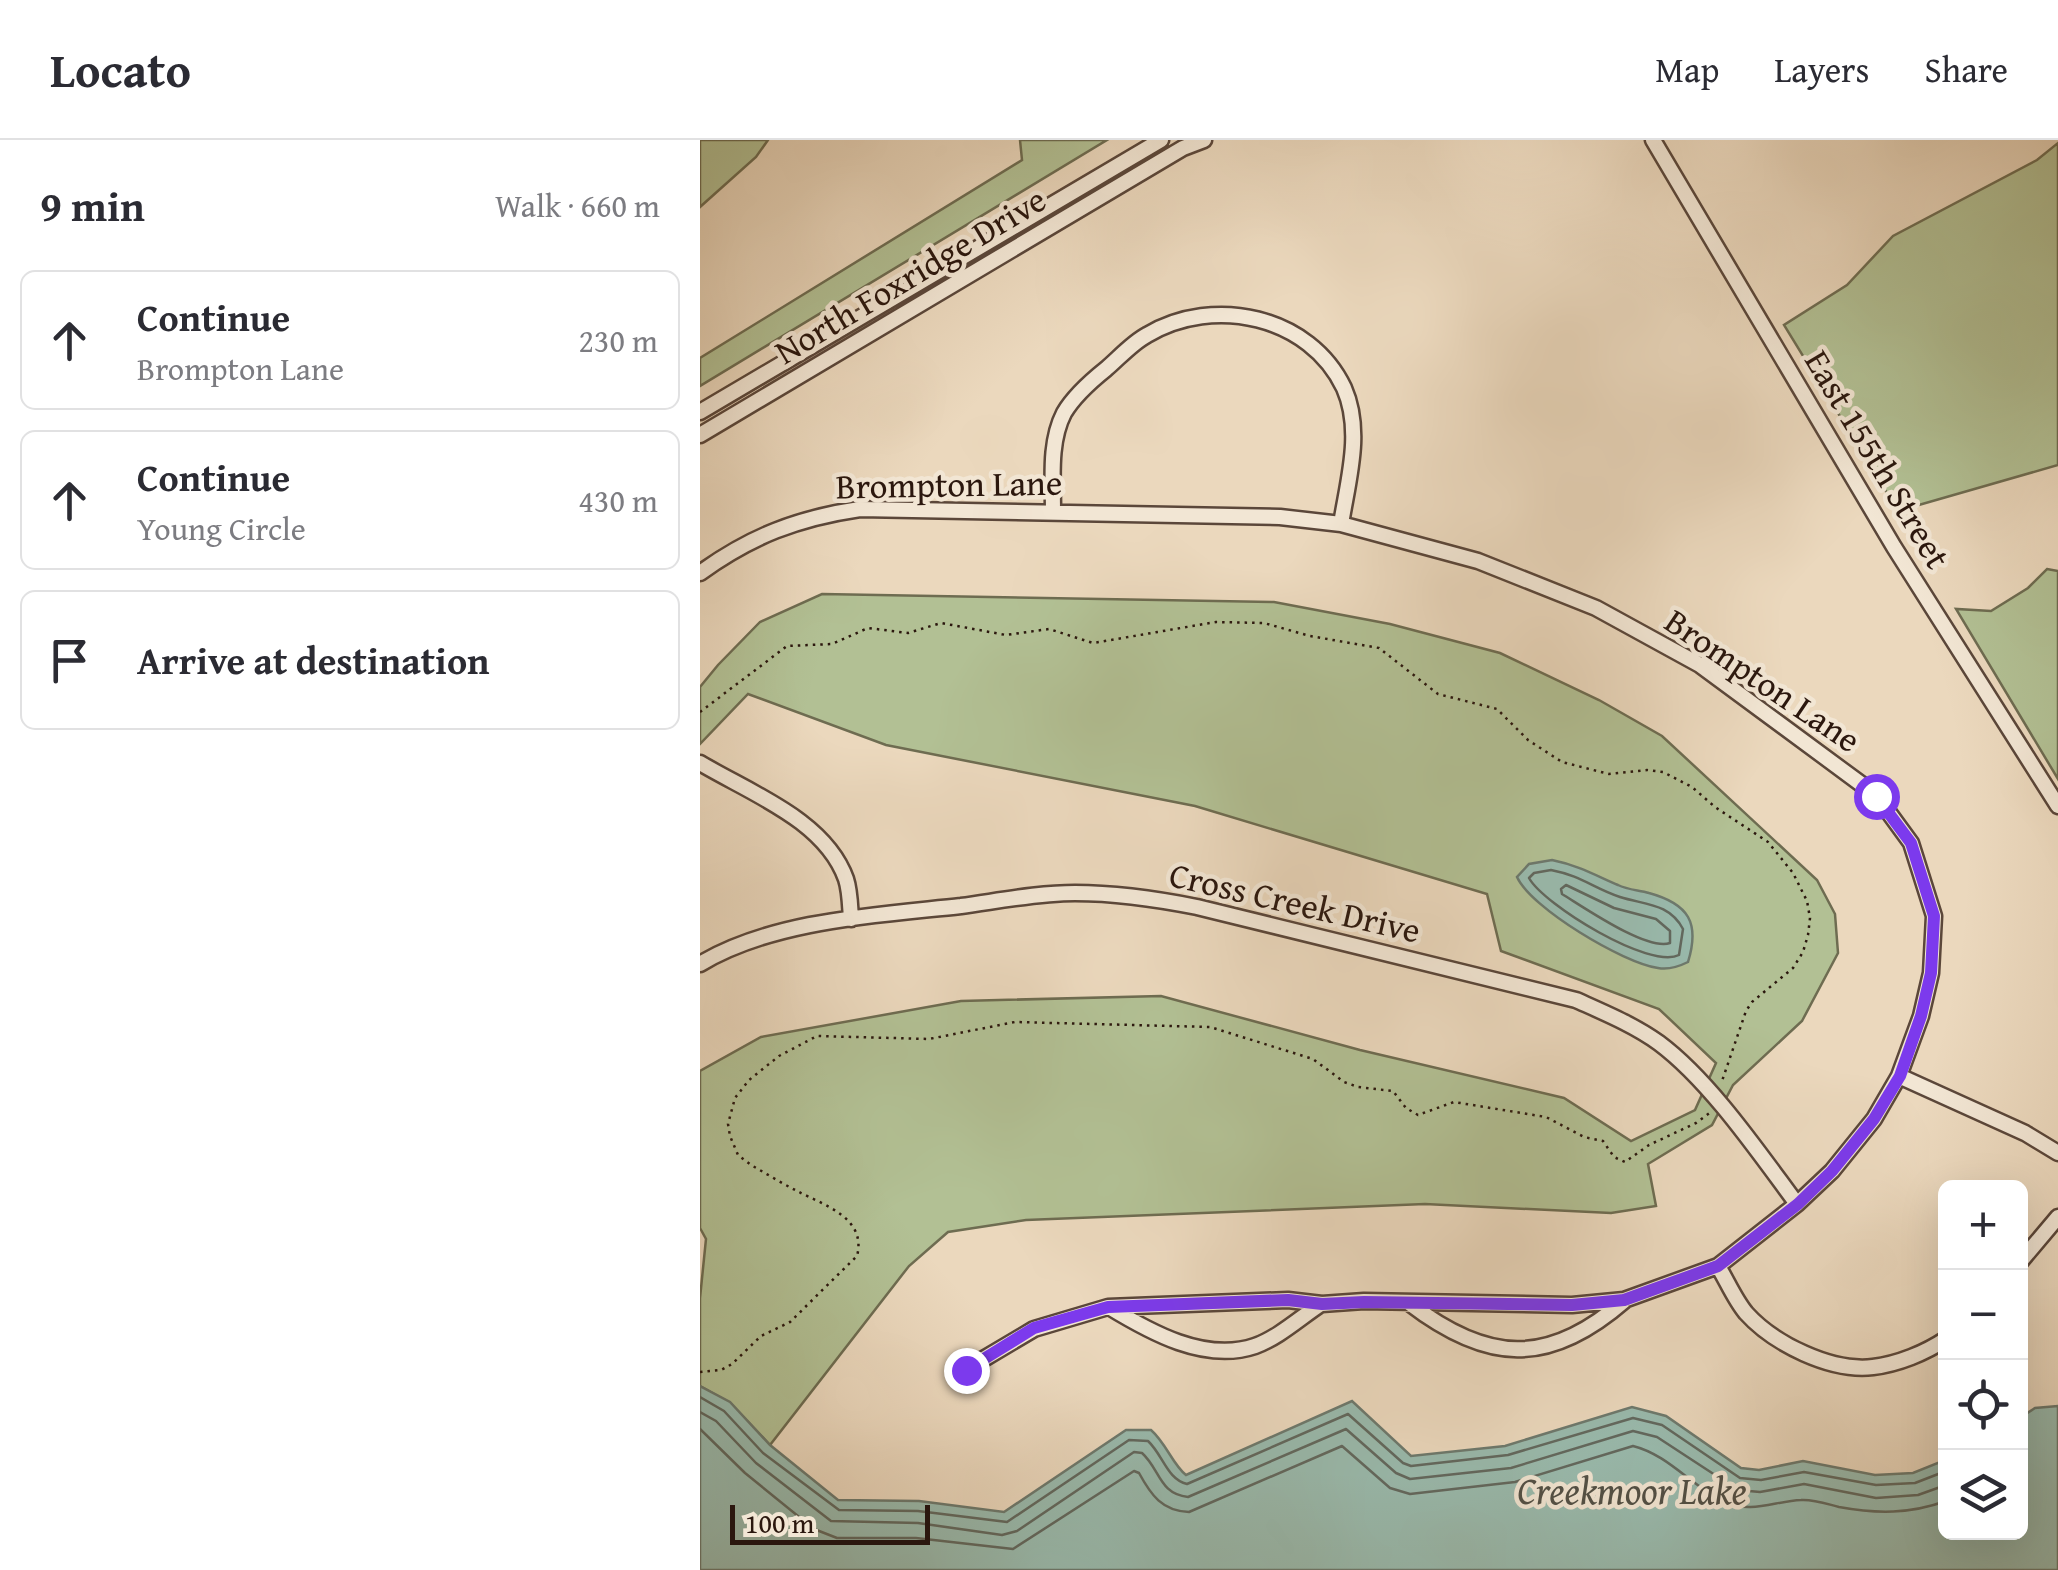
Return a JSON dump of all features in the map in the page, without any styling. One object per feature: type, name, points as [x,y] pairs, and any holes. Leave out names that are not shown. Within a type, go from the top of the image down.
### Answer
[{"type":"street","name":"North Foxridge Drive","points":[[700,412],[1161,140]]},
{"type":"street","name":"North Foxridge Drive","points":[[700,435],[1184,148],[1204,140]]},
{"type":"street","name":"East 155th Street","points":[[1653,140],[1894,546],[2058,806]]},
{"type":"street","points":[[1053,511],[1054,449],[1064,414],[1081,393],[1147,334],[1216,315],[1256,318],[1292,330],[1321,353],[1344,388],[1352,415],[1353,448],[1341,524]]},
{"type":"street","name":"Brompton Lane","points":[[700,573],[756,538],[813,516],[860,510],[1280,517],[1341,524],[1478,561],[1596,608],[1700,664],[1876,796],[1911,843],[1934,916],[1931,973],[1900,1076],[1874,1119],[1832,1171],[1798,1204],[1718,1266],[1624,1300]]},
{"type":"street","points":[[700,763],[804,824],[824,842],[846,880],[852,918]]},
{"type":"street","name":"Cross Creek Drive","points":[[700,964],[750,940],[852,918],[1072,893],[1137,896],[1197,907],[1576,1000],[1624,1021],[1662,1045],[1715,1100],[1798,1204]]},
{"type":"street","points":[[1900,1076],[2025,1133],[2058,1153]]},
{"type":"street","points":[[2028,1253],[2058,1218]]},
{"type":"street","points":[[1718,1266],[1745,1312],[1774,1338],[1828,1362],[1871,1368],[1927,1352],[1938,1344]]},
{"type":"street","points":[[966,1370],[1034,1328],[1108,1307],[1288,1300],[1322,1304],[1572,1305],[1624,1300]]},
{"type":"street","points":[[1410,1303],[1444,1330],[1480,1346],[1520,1351],[1560,1342],[1604,1318],[1624,1300]]},
{"type":"street","points":[[1108,1307],[1178,1344],[1216,1349],[1255,1346],[1322,1304]]},
{"type":"path","points":[[700,712],[787,646],[832,644],[868,628],[908,633],[941,622],[1006,635],[1050,630],[1093,642],[1200,624],[1264,623],[1379,648],[1438,694],[1497,709],[1528,740],[1562,762],[1609,774],[1648,770],[1677,778],[1754,830],[1782,857],[1807,901],[1810,918],[1803,952],[1793,968],[1746,1011],[1714,1109],[1705,1118],[1649,1145],[1625,1162],[1614,1157],[1603,1141],[1546,1117],[1454,1102],[1418,1116],[1406,1108],[1393,1090],[1358,1087],[1313,1060],[1210,1028],[1016,1022],[947,1038],[818,1036],[796,1045],[749,1080],[731,1111],[730,1136],[738,1155],[750,1165],[839,1211],[856,1232],[858,1256],[790,1322],[761,1336],[732,1364],[721,1370],[700,1372]]},
{"type":"green space","points":[[700,140],[768,140],[756,157],[700,207]]},
{"type":"green space","points":[[1020,140],[1107,140],[700,386],[700,358],[1022,160]]},
{"type":"green space","points":[[2058,143],[2058,465],[1898,511],[1784,325],[1847,285],[1893,236],[2037,160]]},
{"type":"green space","points":[[2047,569],[2058,571],[2058,779],[1956,609],[1991,611],[2028,588]]},
{"type":"green space","points":[[822,594],[1274,602],[1390,624],[1500,653],[1599,700],[1662,736],[1817,880],[1835,914],[1838,953],[1802,1021],[1733,1085],[1712,1125],[1648,1164],[1656,1206],[1611,1213],[1425,1204],[1026,1220],[948,1232],[909,1266],[770,1445],[730,1403],[700,1386],[700,1298],[706,1239],[700,1228],[700,1071],[761,1037],[961,1001],[1161,996],[1360,1050],[1564,1098],[1631,1141],[1695,1110],[1716,1063],[1659,1009],[1501,951],[1487,894],[1195,806],[886,745],[748,694],[700,744],[700,687],[760,622]]},
{"type":"water","points":[[1552,860],[1663,898],[1682,909],[1693,936],[1688,962],[1666,969],[1642,964],[1602,945],[1540,904],[1517,877],[1529,864]]},
{"type":"water","name":"Creekmoor Lake","points":[[700,1386],[730,1402],[770,1445],[838,1500],[919,1501],[1004,1512],[1126,1430],[1151,1430],[1186,1475],[1352,1401],[1411,1456],[1505,1446],[1632,1407],[1666,1416],[1741,1468],[1759,1470],[1803,1461],[1875,1475],[1913,1473],[1938,1463],[1938,1540],[2028,1540],[2028,1412],[2058,1406],[2058,1570],[700,1570]]},
{"type":"route","points":[[966,1370],[1034,1328],[1108,1307],[1288,1300],[1322,1304],[1572,1305],[1624,1300],[1718,1266],[1798,1204],[1832,1171],[1874,1119],[1900,1076],[1921,1016],[1931,973],[1934,916],[1911,843],[1876,796]]}]
